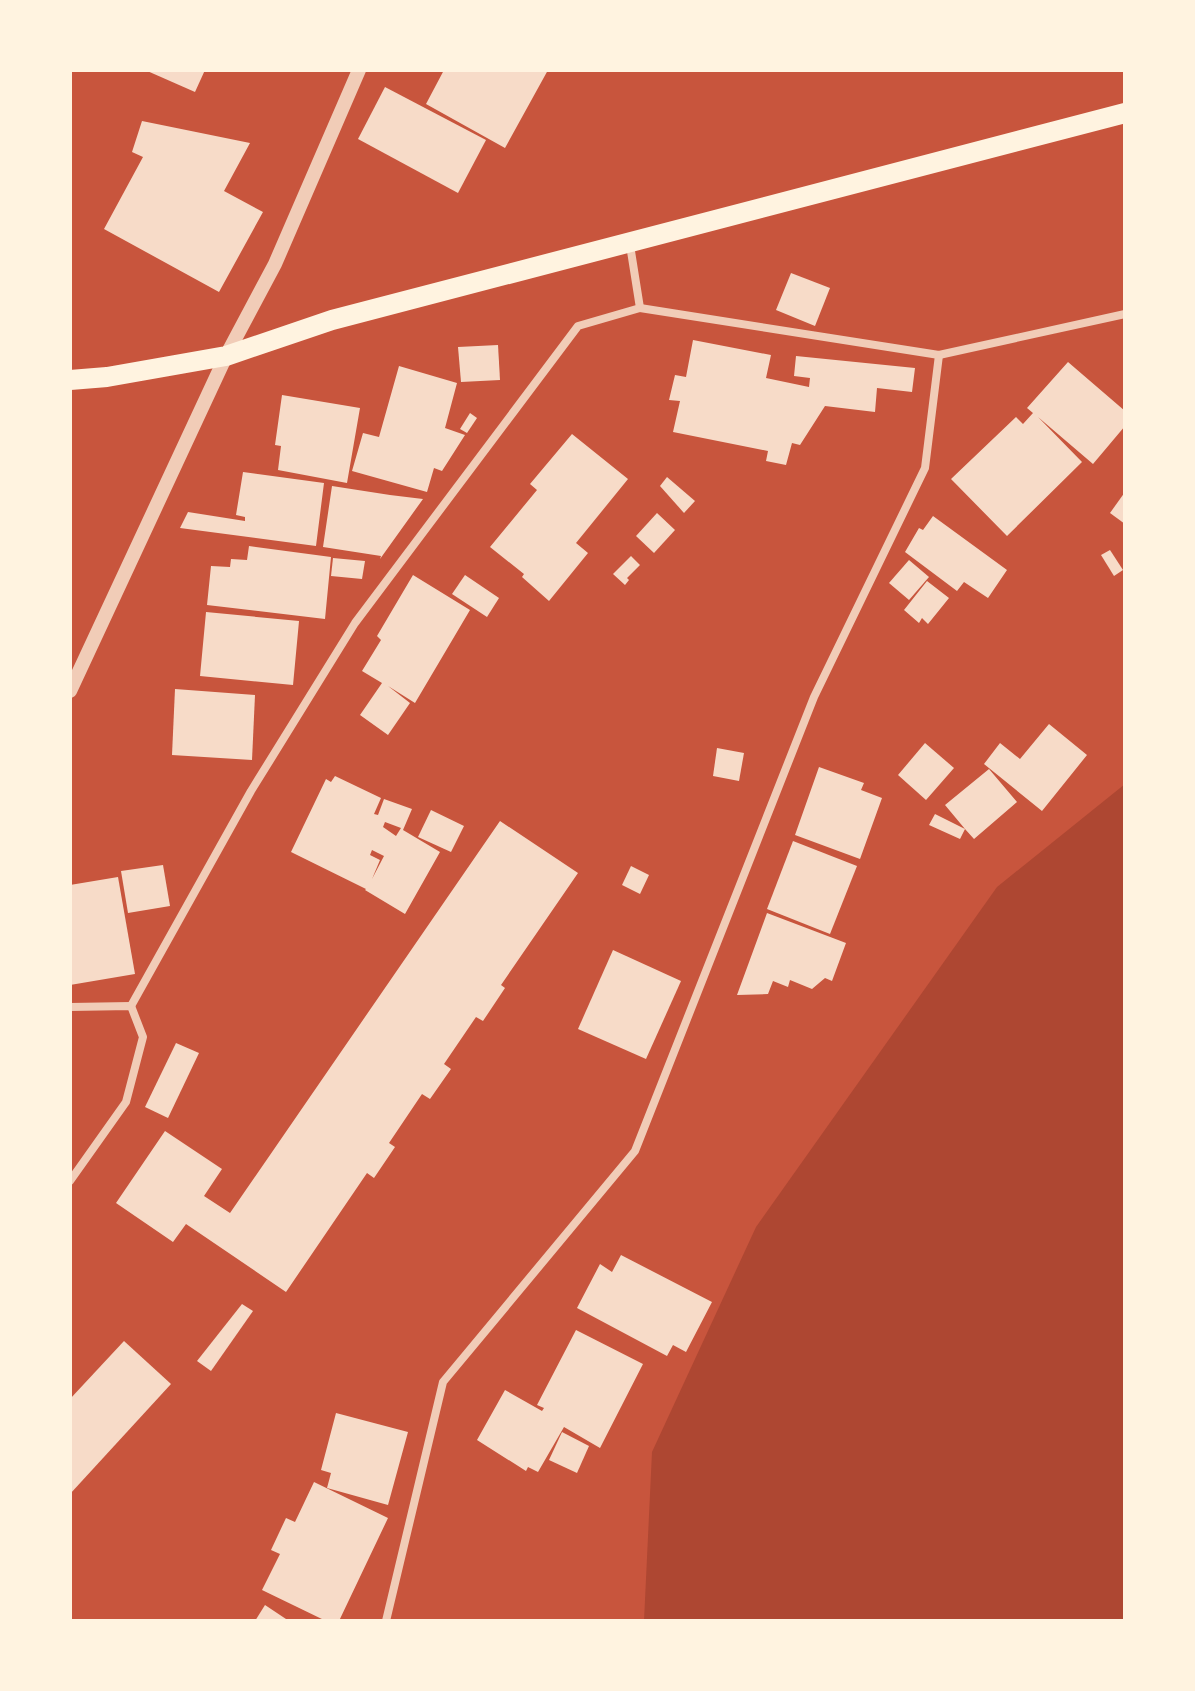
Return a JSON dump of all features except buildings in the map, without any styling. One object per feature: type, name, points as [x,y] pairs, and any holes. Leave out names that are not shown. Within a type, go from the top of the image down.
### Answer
[{"type":"main road","points":[[70,380],[107,377],[226,356],[332,320],[1125,113]]},
{"type":"street","points":[[70,691],[226,356],[275,264],[359,70]]},
{"type":"street","points":[[629,242],[640,308]]},
{"type":"street","points":[[131,1006],[251,791],[355,623],[578,326],[640,308],[939,355],[1125,314]]},
{"type":"street","points":[[386,1621],[443,1382],[635,1151],[814,697],[925,468],[939,355]]},
{"type":"street","points":[[70,1007],[131,1006]]},
{"type":"street","points":[[70,1181],[126,1102],[143,1037],[131,1006]]},
{"type":"shaded area","points":[[1125,784],[1125,1621],[644,1621],[652,1452],[756,1227],[997,887]]}]
